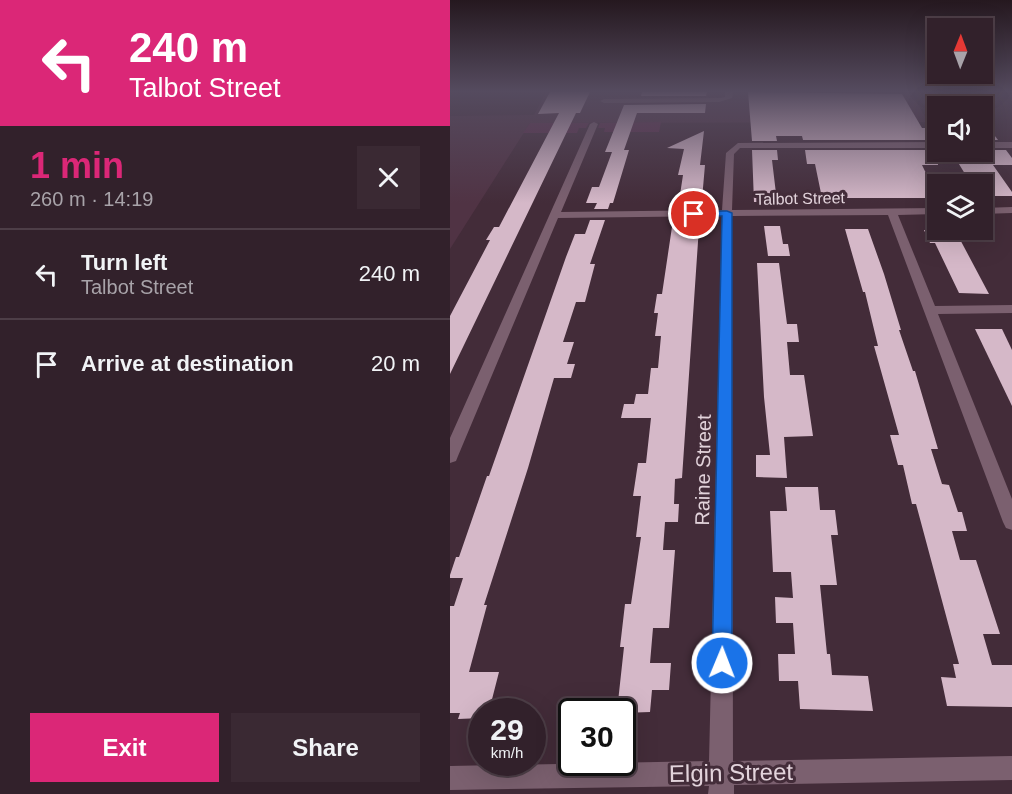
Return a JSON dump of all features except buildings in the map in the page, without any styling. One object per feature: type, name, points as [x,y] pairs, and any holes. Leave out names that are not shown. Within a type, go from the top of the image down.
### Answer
[{"type":"street","points":[[450,456],[592,129]]},
{"type":"street","name":"Raine Street","points":[[721,783],[727,213],[730,153],[734,148],[751,145],[927,145]]},
{"type":"street","points":[[993,145],[1012,145]]},
{"type":"street","points":[[993,211],[1012,210]]},
{"type":"street","name":"Talbot Street","points":[[554,215],[927,211]]},
{"type":"street","points":[[892,212],[1012,522]]},
{"type":"street","points":[[929,310],[1012,309]]},
{"type":"street","name":"Elgin Street","points":[[450,777],[721,783],[1012,768]]},
{"type":"shaded area","points":[[450,129],[526,129],[450,249]]},
{"type":"shaded area","points":[[526,129],[579,129],[577,133],[523,133]]},
{"type":"shaded area","points":[[605,129],[660,129],[659,132],[604,132]]},
{"type":"route","points":[[694,214],[727,213],[722,663]]}]
